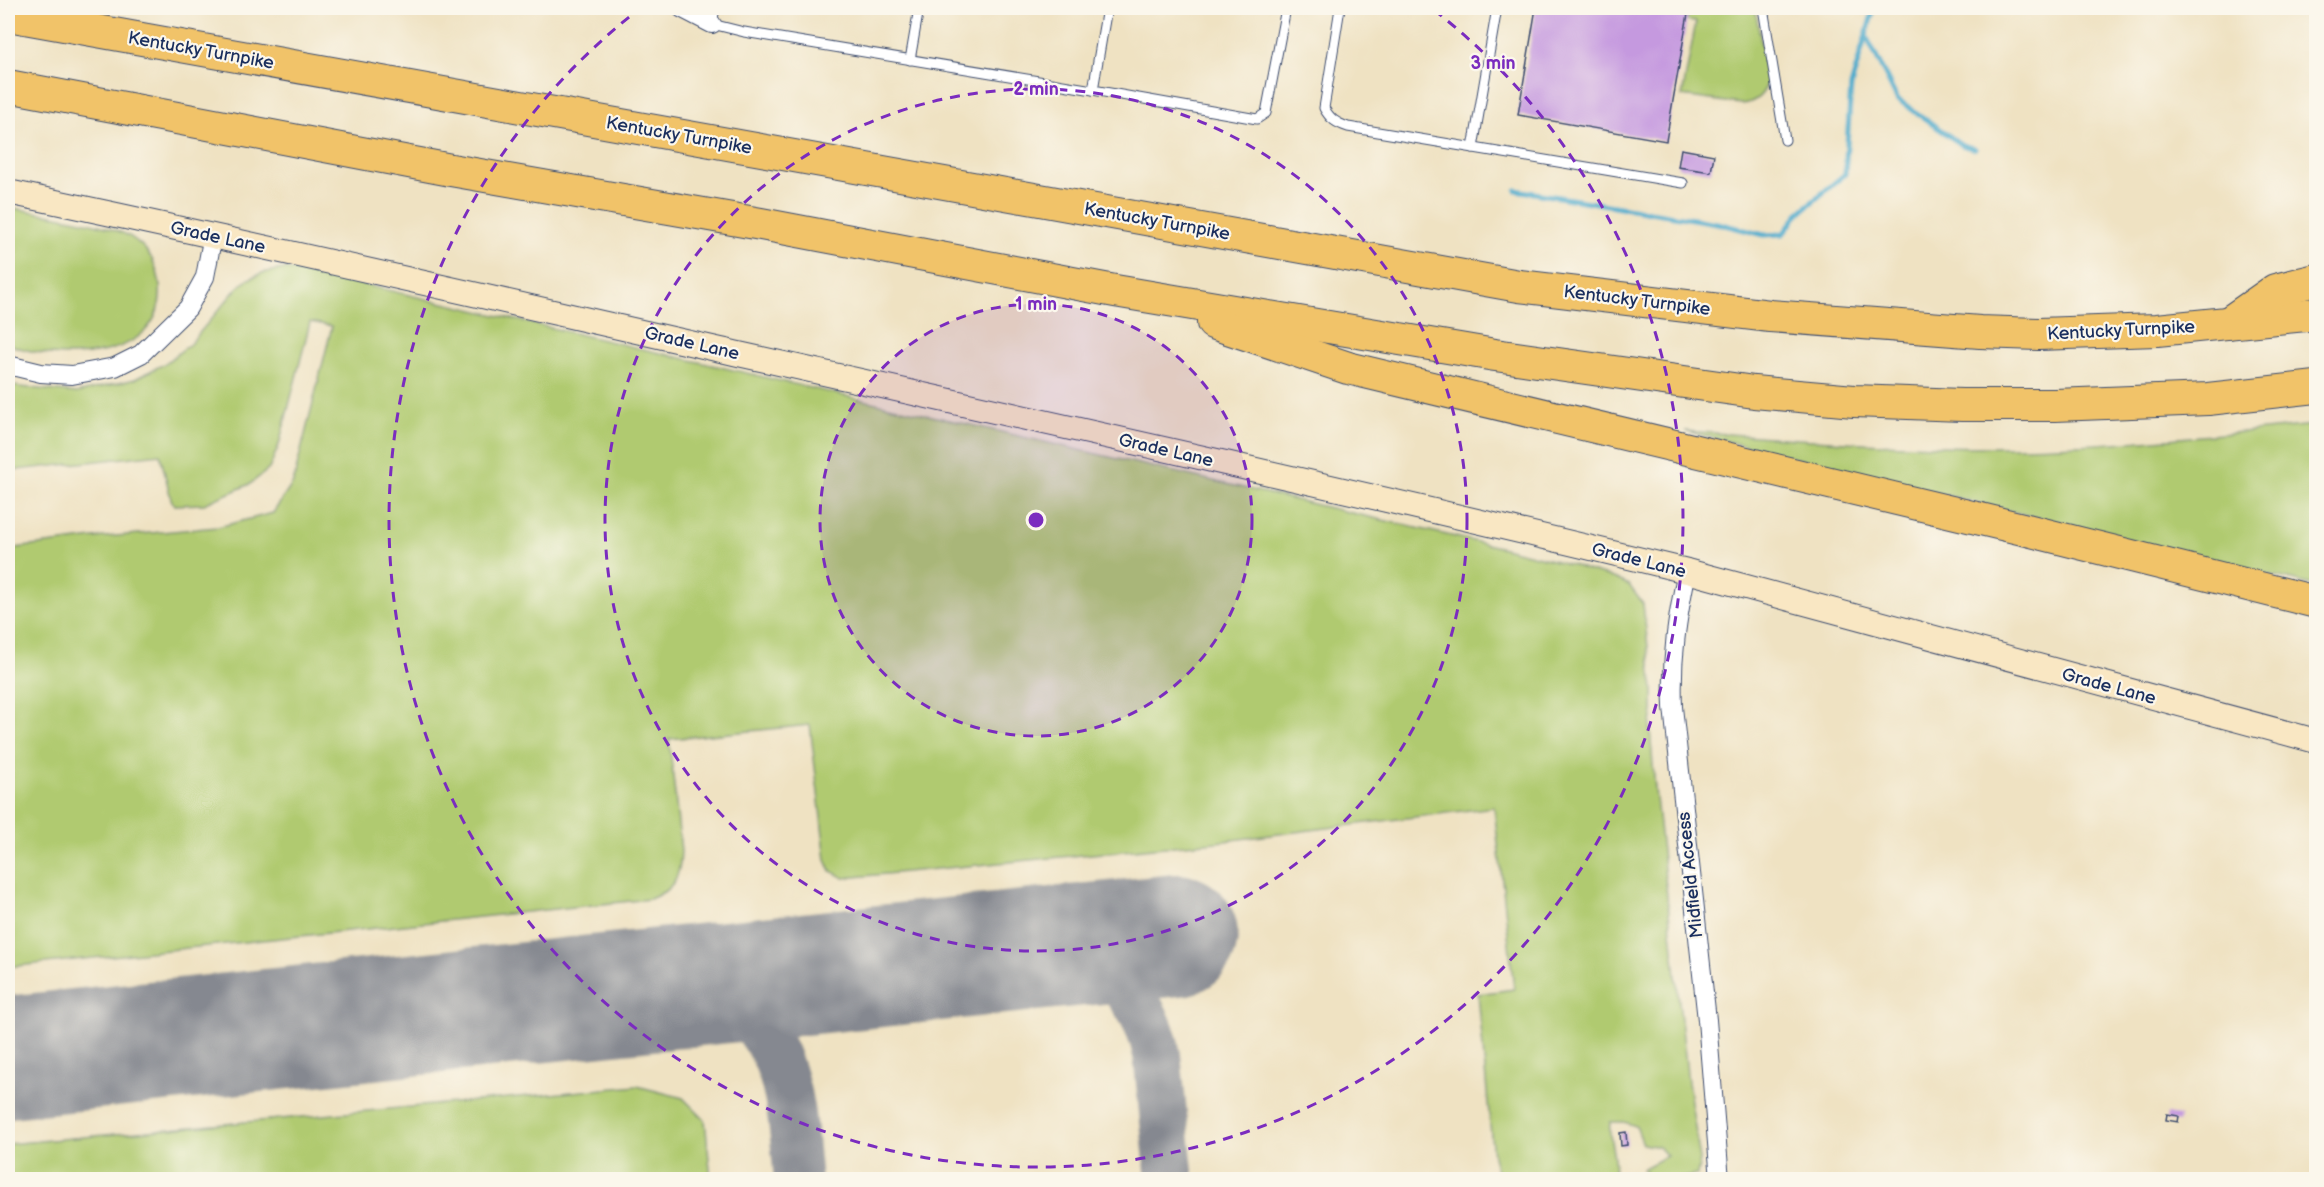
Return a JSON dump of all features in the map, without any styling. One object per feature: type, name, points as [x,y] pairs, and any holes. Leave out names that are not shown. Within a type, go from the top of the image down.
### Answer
[{"type":"highway","name":"Kentucky Turnpike","points":[[8,15],[1519,286],[1770,316],[1980,332],[2070,333],[2157,330],[2316,314]]},
{"type":"highway","points":[[8,86],[451,170],[773,226],[1115,291],[1626,375],[1754,392],[1854,401],[1962,405],[2055,405],[2208,399],[2316,387]]},
{"type":"highway","points":[[2227,324],[2275,290],[2316,280]]},
{"type":"highway","points":[[1115,291],[1348,368],[2031,531],[2316,602]]},
{"type":"main road","name":"Grade Lane","points":[[8,192],[1239,466],[1687,571],[2316,741]]},
{"type":"street","points":[[681,8],[714,16]]},
{"type":"street","points":[[8,365],[41,373],[79,374],[115,368],[141,354],[188,308],[205,277],[213,236]]},
{"type":"street","name":"Midfield Access","points":[[1687,571],[1673,642],[1671,672],[1707,1020],[1720,1179]]},
{"type":"lane","points":[[910,60],[919,8]]},
{"type":"lane","points":[[1093,90],[1107,8]]},
{"type":"lane","points":[[714,16],[744,32],[1257,119],[1266,113],[1286,8]]},
{"type":"lane","points":[[1340,8],[1324,108],[1328,116],[1337,123],[1348,127],[1683,183]]},
{"type":"lane","points":[[1473,148],[1497,8]]},
{"type":"lane","points":[[1763,8],[1785,140]]},
{"type":"green space","points":[[1689,8],[1755,8],[1768,81],[1759,97],[1741,104],[1682,96],[1696,22],[1687,21]]},
{"type":"green space","points":[[8,207],[93,223],[124,234],[141,244],[153,260],[160,287],[157,312],[145,331],[127,344],[104,352],[79,355],[53,354],[8,344]]},
{"type":"green space","points":[[284,269],[357,283],[1512,550],[1572,565],[1629,585],[1643,604],[1653,690],[1650,729],[1655,789],[1688,1082],[1700,1160],[1697,1175],[1668,1180],[1654,1178],[1647,1174],[1642,1169],[1667,1156],[1659,1147],[1643,1144],[1636,1126],[1624,1122],[1610,1122],[1615,1165],[1612,1179],[1499,1179],[1493,1157],[1478,994],[1514,989],[1494,807],[1216,842],[844,878],[831,871],[826,860],[810,725],[669,739],[681,851],[680,860],[677,875],[671,886],[650,899],[8,967],[8,549],[94,538],[218,527],[273,513],[293,483],[332,326],[310,322],[279,445],[269,469],[250,484],[204,504],[174,505],[160,454],[8,471],[8,384],[77,393],[135,379],[164,364],[190,344],[238,287],[262,273]]},
{"type":"green space","points":[[2316,425],[2316,586],[1685,431],[1892,444],[2017,447],[2129,442]]},
{"type":"green space","points":[[637,1086],[683,1098],[705,1120],[711,1179],[8,1179],[8,1144]]},
{"type":"building","points":[[1536,8],[1689,8],[1666,141],[1518,115]]},
{"type":"building","points":[[1681,149],[1714,155],[1711,172],[1678,167]]},
{"type":"building","points":[[2167,1114],[2179,1116],[2178,1122],[2166,1120]]},
{"type":"building","points":[[1626,1132],[1627,1145],[1621,1146],[1620,1133]]},
{"type":"waterway","points":[[1516,190],[1717,223],[1764,235],[1783,234],[1798,214],[1845,174],[1851,86],[1874,8]]},
{"type":"waterway","points":[[1866,36],[1897,99],[1962,145],[1975,149]]},
{"type":"taxiway","points":[[1030,949],[1080,958],[1109,974],[1132,996],[1148,1024],[1157,1055],[1170,1180]]},
{"type":"taxiway","points":[[647,989],[690,993],[715,999],[740,1011],[759,1029],[773,1050],[789,1100],[798,1180]]},
{"type":"runway","points":[[8,1057],[1177,935]]}]
